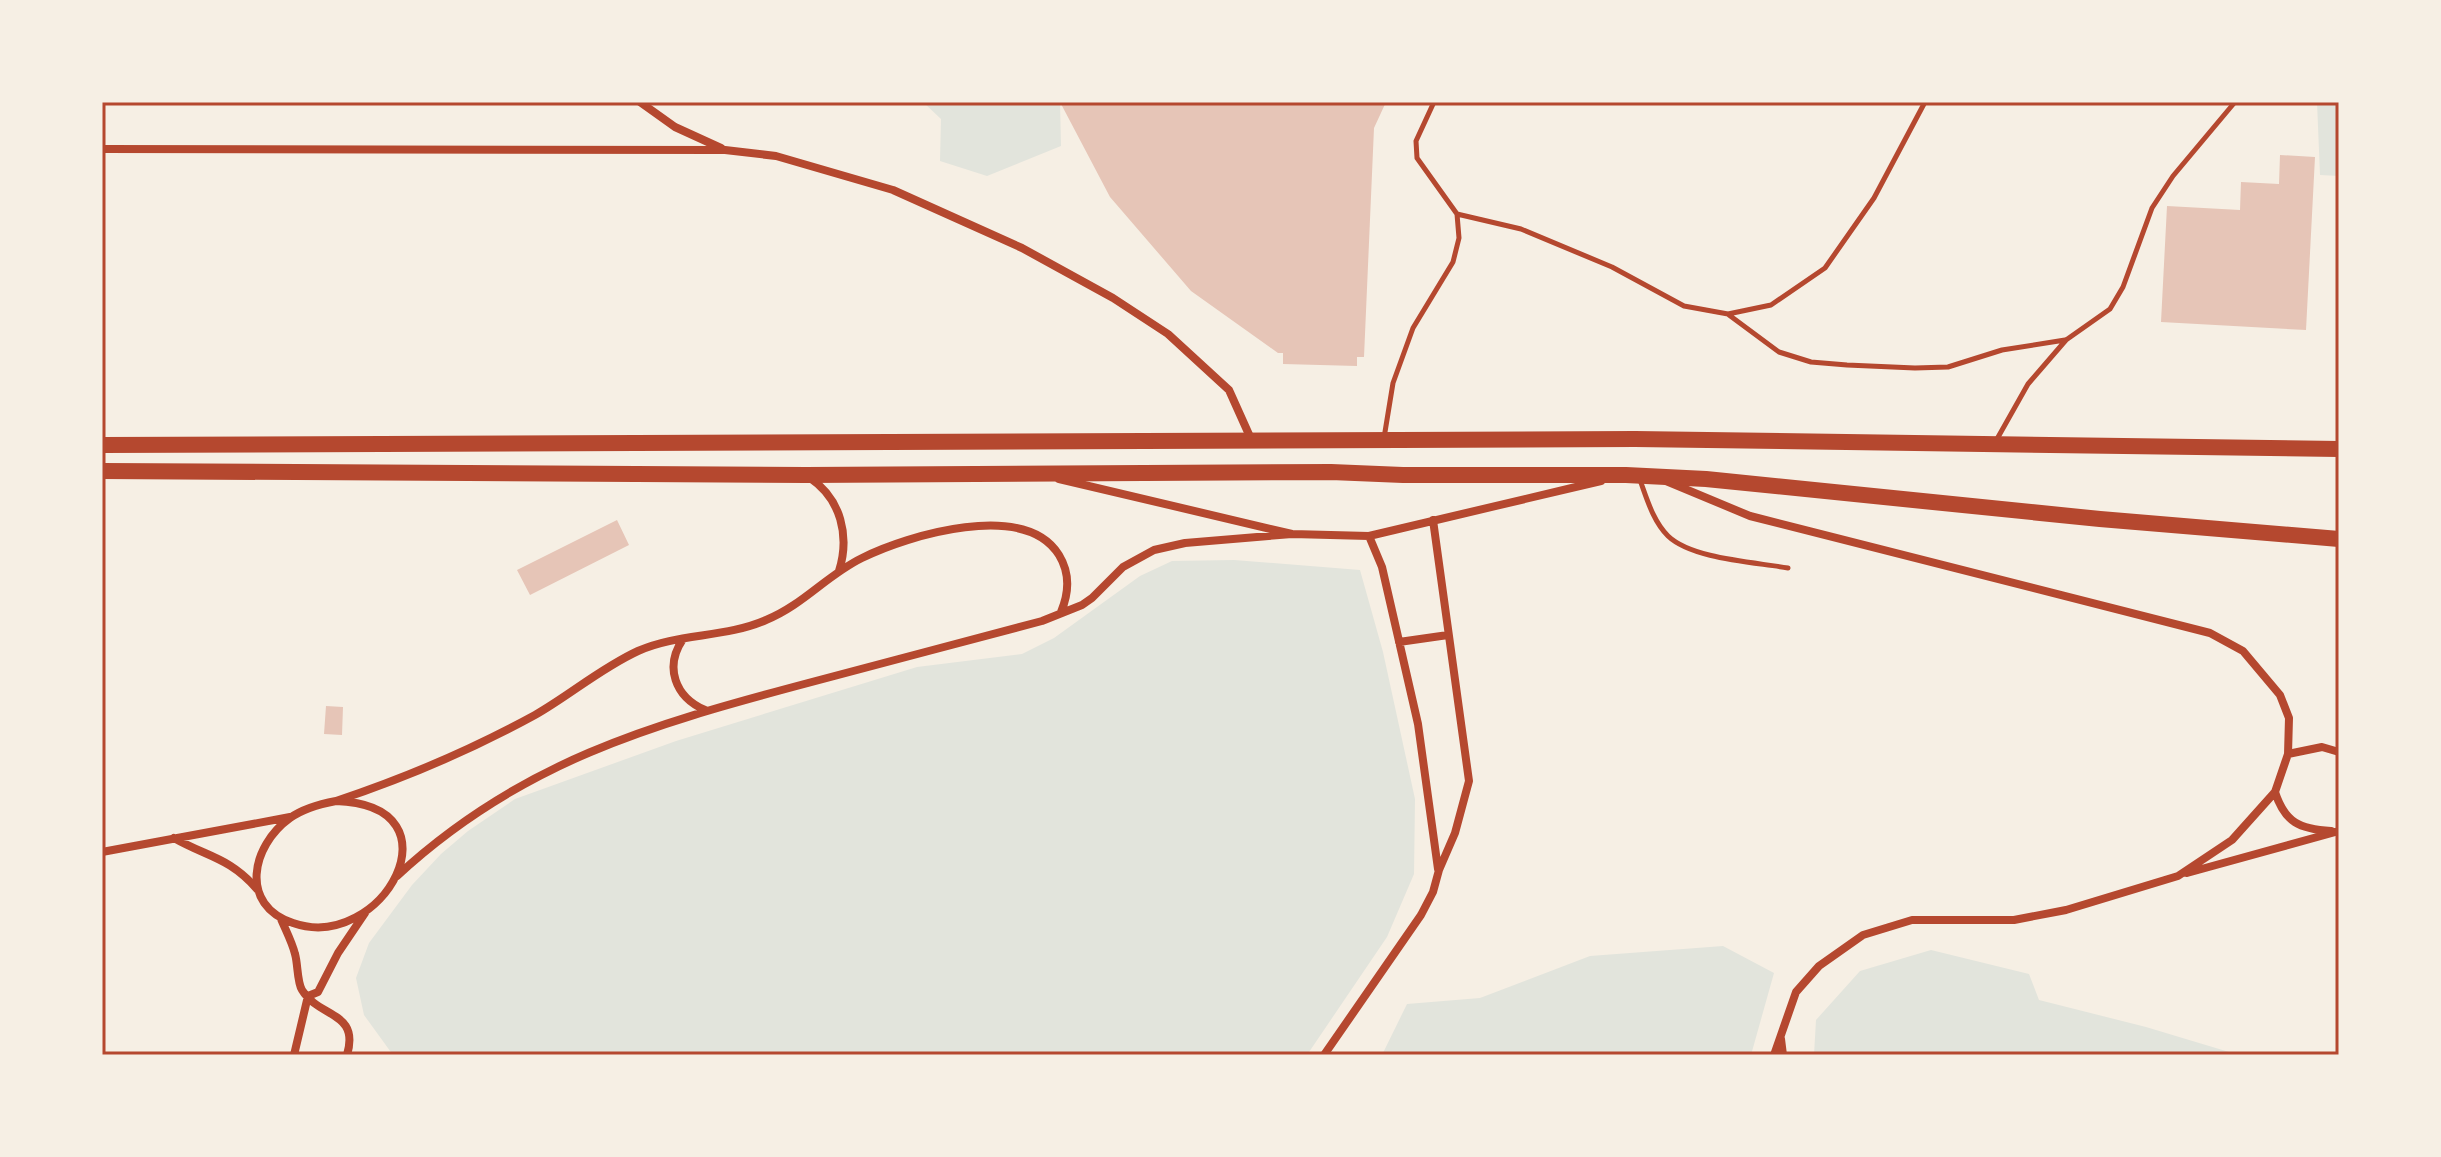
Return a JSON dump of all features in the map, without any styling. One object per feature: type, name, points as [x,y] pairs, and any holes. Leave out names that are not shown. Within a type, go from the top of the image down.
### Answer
[{"type":"main road","points":[[102,445],[1384,439],[1995,443],[2337,450]]},
{"type":"main road","points":[[102,471],[1639,475],[2100,519],[2338,538]]},
{"type":"street","points":[[640,102],[675,127],[725,150]]},
{"type":"street","points":[[102,149],[725,150],[776,156],[893,190],[1022,248],[1113,298],[1168,334],[1229,390],[1251,439]]},
{"type":"street","points":[[1035,474],[1127,493],[1292,534]]},
{"type":"street","points":[[806,475],[831,499],[841,520],[845,546],[839,571]]},
{"type":"street","points":[[397,876],[462,821],[531,778],[609,743],[705,710],[1042,621],[1092,598],[1123,567],[1154,550],[1185,543],[1292,534],[1369,536],[1639,475],[1750,516],[2210,633],[2243,651],[2280,695],[2289,718],[2288,754],[2275,792],[2232,840],[2178,876]]},
{"type":"street","points":[[1324,1055],[1421,915],[1455,833],[1469,781],[1433,520]]},
{"type":"street","points":[[367,911],[346,922],[323,927],[300,926],[281,919],[266,907],[258,890],[256,871],[262,851],[274,832],[291,817],[313,806],[336,801],[449,758],[536,714],[622,658],[652,646],[684,638],[727,633],[767,620],[805,599],[839,571],[885,548],[935,533],[987,527],[1026,529],[1047,540],[1062,559],[1068,580],[1066,602],[1061,612]]},
{"type":"street","points":[[1369,536],[1382,567],[1418,724],[1439,870]]},
{"type":"street","points":[[1399,642],[1448,635]]},
{"type":"street","points":[[684,638],[675,655],[673,674],[681,693],[705,710]]},
{"type":"street","points":[[2288,754],[2322,747],[2339,752]]},
{"type":"street","points":[[2275,792],[2280,806],[2292,821],[2306,829],[2339,831]]},
{"type":"street","points":[[308,996],[318,992],[338,953],[367,911],[385,895],[397,876],[403,857],[401,837],[392,821],[378,809],[358,801],[336,801]]},
{"type":"street","points":[[102,852],[291,817]]},
{"type":"street","points":[[1774,1055],[1796,992],[1819,966],[1863,935],[1912,920],[2014,920],[2066,910],[2339,831]]},
{"type":"street","points":[[174,838],[222,859],[258,890]]},
{"type":"street","points":[[281,919],[295,952],[301,989],[319,1007],[341,1019],[347,1027],[350,1036],[348,1055]]},
{"type":"street","points":[[294,1055],[308,996]]},
{"type":"street","points":[[1781,1034],[1783,1055]]},
{"type":"lane","points":[[1384,439],[1393,383],[1413,328],[1453,262],[1459,238],[1457,214],[1417,158],[1416,141],[1434,102]]},
{"type":"lane","points":[[1457,214],[1521,229],[1612,267],[1684,306],[1728,314],[1771,305],[1825,268],[1874,198],[1925,102]]},
{"type":"lane","points":[[1995,443],[2028,384],[2066,340],[2110,309],[2123,287],[2152,208],[2173,176],[2235,102]]},
{"type":"lane","points":[[1728,314],[1779,352],[1811,362],[1847,365],[1948,367],[2002,350],[2066,340]]},
{"type":"lane","points":[[1639,475],[1654,518],[1668,536],[1689,550],[1788,568]]},
{"type":"shaded area","points":[[923,102],[1060,102],[1061,146],[987,176],[940,161],[941,119]]},
{"type":"shaded area","points":[[2317,102],[2339,102],[2339,176],[2320,175]]},
{"type":"shaded area","points":[[1234,560],[1360,570],[1383,652],[1415,799],[1414,874],[1387,937],[1307,1055],[393,1055],[364,1015],[356,978],[369,943],[412,885],[441,854],[515,799],[676,741],[917,667],[1022,654],[1054,638],[1140,576],[1172,561]]},
{"type":"shaded area","points":[[1723,946],[1774,973],[1751,1055],[1382,1055],[1407,1004],[1480,998],[1590,956]]},
{"type":"shaded area","points":[[1931,950],[2029,974],[2039,1000],[2239,1055],[1814,1055],[1816,1020],[1860,971]]},
{"type":"building","points":[[1060,102],[1386,102],[1374,128],[1364,357],[1357,357],[1357,366],[1283,364],[1283,353],[1278,353],[1191,291],[1110,197]]},
{"type":"building","points":[[2280,155],[2315,157],[2306,330],[2161,322],[2167,206],[2240,210],[2241,182],[2279,184]]},
{"type":"building","points":[[617,520],[629,545],[530,595],[517,570]]},
{"type":"building","points":[[326,706],[343,707],[342,735],[324,734]]}]
